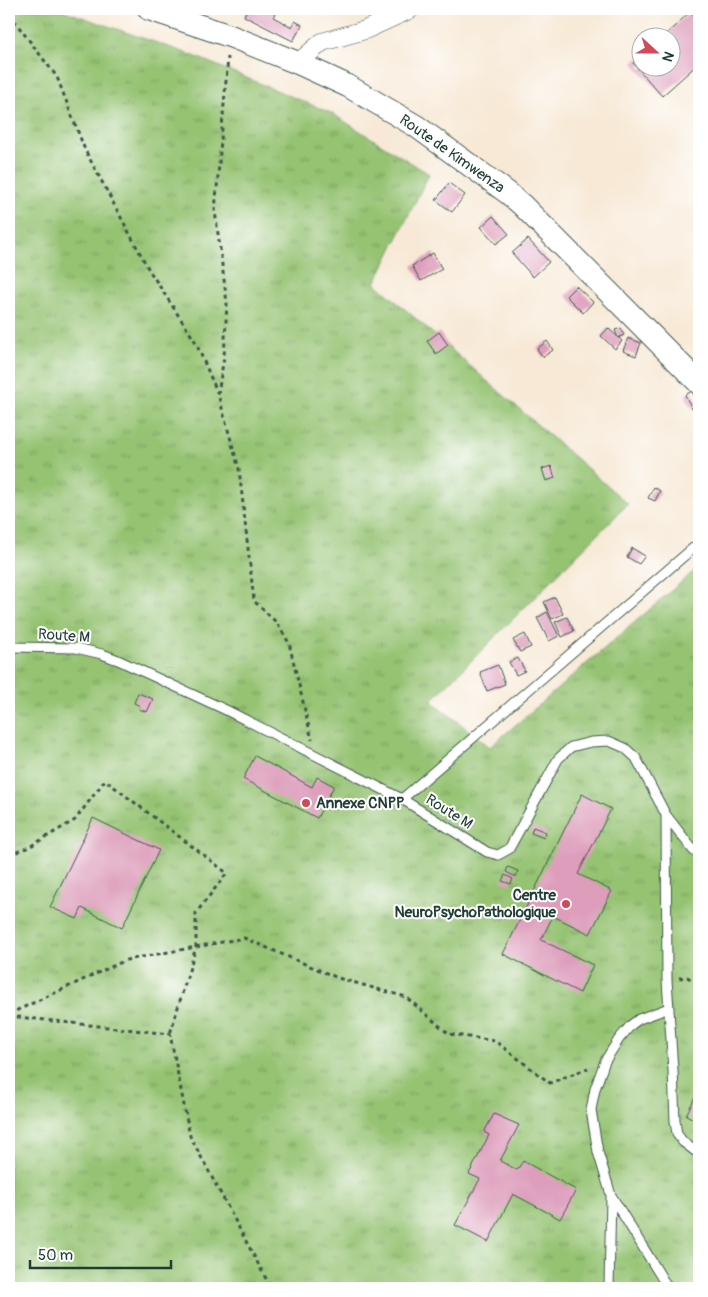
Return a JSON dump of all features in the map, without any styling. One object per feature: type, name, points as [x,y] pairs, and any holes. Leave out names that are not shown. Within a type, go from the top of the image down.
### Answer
[{"type":"street","name":"Route de Kimwenza","points":[[149,9],[230,36],[298,63],[348,86],[416,126],[522,205],[699,383]]},
{"type":"street","points":[[298,63],[322,42],[364,30],[411,9]]},
{"type":"lane","points":[[402,799],[699,543]]},
{"type":"lane","name":"Route M","points":[[9,647],[76,648],[102,654],[226,710],[316,755],[402,799],[487,852],[498,855],[509,849],[558,759],[571,747],[591,742],[610,741],[625,748],[636,758],[666,816],[699,855]]},
{"type":"lane","points":[[666,816],[667,980],[674,1070],[675,1121],[677,1134],[682,1142],[699,1154]]},
{"type":"lane","points":[[668,1288],[611,1195],[598,1152],[592,1110],[595,1089],[605,1061],[619,1039],[631,1024],[639,1018],[669,1008]]},
{"type":"lane","points":[[610,1288],[611,1195]]},
{"type":"path","points":[[9,14],[57,77],[85,150],[149,270],[195,341],[218,394],[239,469],[254,601],[277,623],[289,643],[316,755]]},
{"type":"path","points":[[218,394],[224,357],[227,303],[215,211],[230,36]]},
{"type":"path","points":[[9,855],[75,820],[105,780],[226,873],[196,913],[196,947],[170,1034],[190,1136],[271,1288]]},
{"type":"path","points":[[9,1015],[126,960],[244,938],[338,978],[406,997],[449,1034],[495,1041],[550,1082],[605,1061]]},
{"type":"path","points":[[667,980],[687,977],[699,983]]},
{"type":"path","points":[[9,1015],[170,1034]]},
{"type":"green space","points":[[9,9],[59,9],[189,54],[331,113],[429,174],[375,283],[628,504],[431,701],[490,747],[699,567],[699,1288],[9,1288]]},
{"type":"building","points":[[247,9],[274,9],[277,10],[273,17],[292,27],[295,21],[302,25],[293,41],[244,16]]},
{"type":"building","points":[[690,12],[699,23],[699,63],[662,96],[646,78],[680,78],[680,28],[673,28]]},
{"type":"building","points":[[449,183],[465,195],[452,212],[436,200]]},
{"type":"building","points":[[493,216],[509,234],[496,244],[481,227]]},
{"type":"building","points":[[528,239],[549,262],[533,277],[512,253]]},
{"type":"building","points":[[433,253],[442,269],[421,281],[412,266]]},
{"type":"building","points":[[576,286],[593,302],[583,313],[566,296]]},
{"type":"building","points":[[608,328],[622,341],[615,349],[601,336]]},
{"type":"building","points":[[621,328],[624,335],[618,338],[615,330]]},
{"type":"building","points":[[439,332],[448,345],[436,354],[427,341]]},
{"type":"building","points":[[628,338],[641,343],[636,356],[623,351]]},
{"type":"building","points":[[547,341],[553,350],[543,357],[537,349]]},
{"type":"building","points":[[692,391],[699,405],[692,409],[685,395]]},
{"type":"building","points":[[551,466],[555,478],[546,481],[542,469]]},
{"type":"building","points":[[654,487],[660,491],[655,501],[648,498]]},
{"type":"building","points":[[632,548],[645,556],[639,564],[627,557]]},
{"type":"building","points":[[555,597],[563,614],[552,619],[544,602]]},
{"type":"building","points":[[547,612],[559,636],[549,641],[537,618]]},
{"type":"building","points":[[567,617],[574,631],[562,637],[555,622]]},
{"type":"building","points":[[525,634],[531,647],[520,652],[513,640]]},
{"type":"building","points":[[518,658],[525,671],[516,675],[509,662]]},
{"type":"building","points":[[498,665],[505,684],[487,691],[480,672]]},
{"type":"building","points":[[138,693],[153,699],[147,712],[139,709],[140,706],[134,703]]},
{"type":"building","name":"Annexe CNPP","points":[[255,756],[312,787],[317,777],[334,786],[317,818],[243,779]]},
{"type":"building","name":"Centre NeuroPsychoPathologique","points":[[582,794],[611,809],[578,874],[612,891],[590,934],[553,916],[541,940],[593,965],[580,993],[503,954]]},
{"type":"building","points":[[93,818],[159,850],[122,928],[82,908],[77,919],[50,907]]},
{"type":"building","points":[[533,827],[546,832],[544,838],[531,833]]},
{"type":"building","points":[[508,867],[518,871],[516,877],[506,872]]},
{"type":"building","points":[[505,875],[513,879],[511,884],[502,881]]},
{"type":"building","points":[[699,1090],[699,1122],[686,1115]]},
{"type":"building","points":[[494,1114],[519,1125],[500,1161],[517,1170],[523,1161],[576,1190],[560,1219],[513,1194],[488,1242],[455,1225],[480,1179],[469,1174],[489,1135],[484,1132]]},
{"type":"place","name":"Annexe CNPP","points":[[306,803]]},
{"type":"place","name":"Centre NeuroPsychoPathologique","points":[[566,904]]}]
